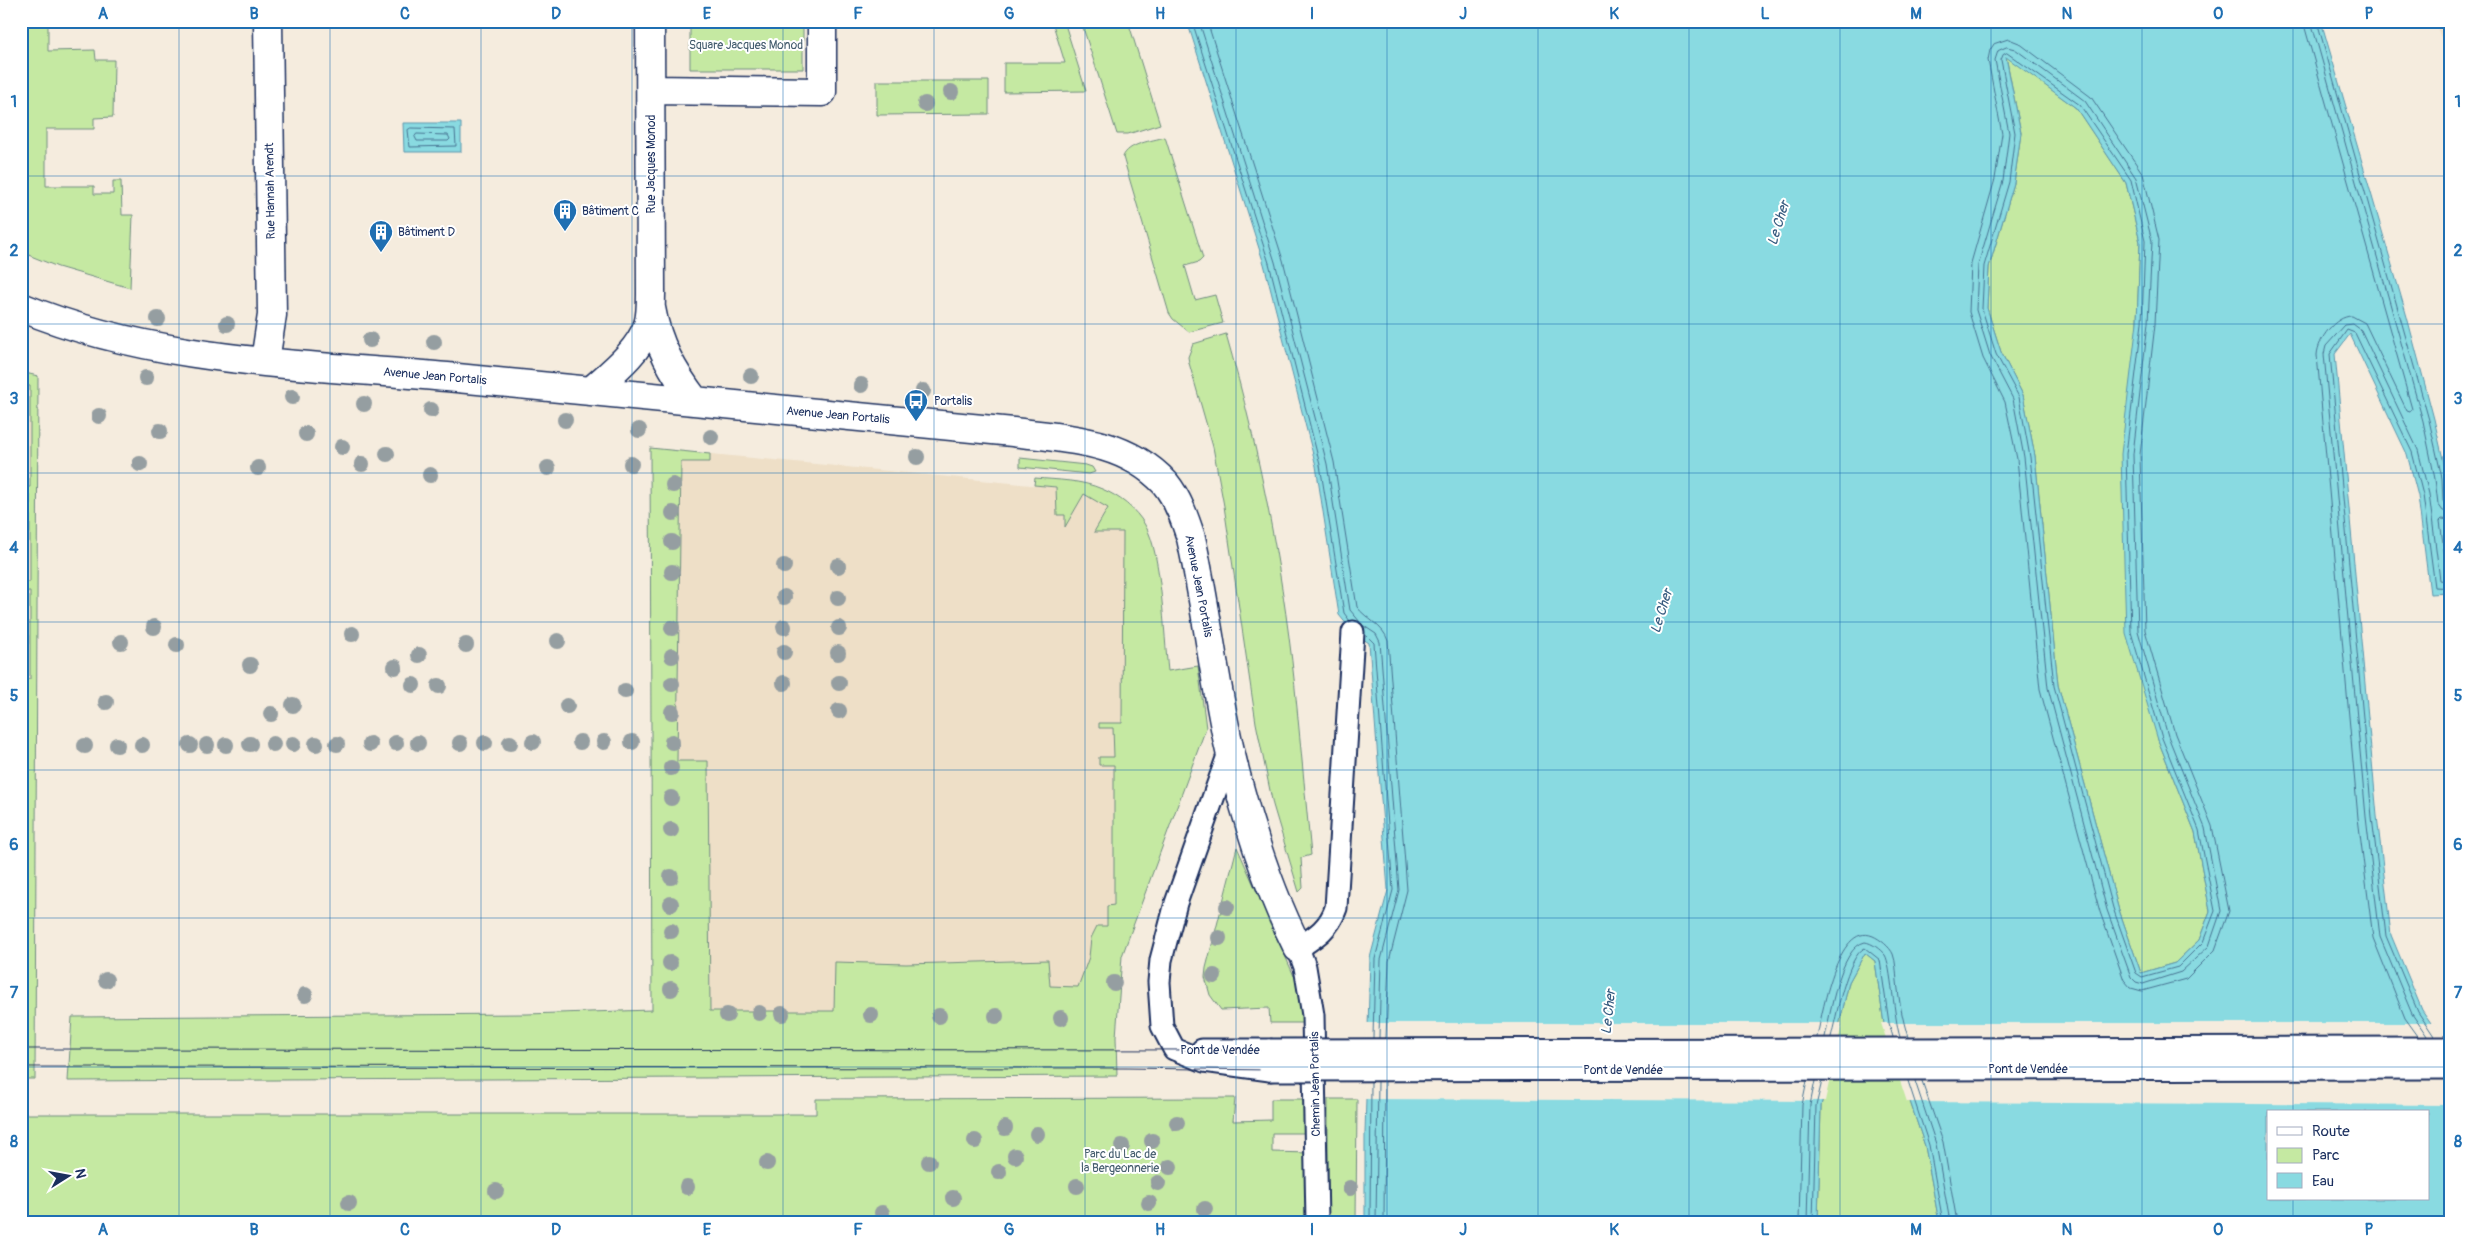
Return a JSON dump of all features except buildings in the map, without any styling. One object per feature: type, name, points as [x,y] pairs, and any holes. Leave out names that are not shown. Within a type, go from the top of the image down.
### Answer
[{"type":"street","name":"Rue Hannah Arendt","points":[[266,360],[272,315],[268,21]]},
{"type":"street","name":"Rue Jacques Monod","points":[[591,391],[614,370],[643,336],[649,324],[651,306],[650,21]]},
{"type":"street","points":[[651,90],[822,92],[822,21]]},
{"type":"street","name":"Rue Jacques Monod","points":[[651,306],[654,325],[664,353],[678,379],[695,401]]},
{"type":"street","name":"Avenue Jean Portalis","points":[[21,307],[53,320],[114,339],[172,351],[1080,440],[1117,450],[1141,463],[1165,484],[1174,497],[1191,538],[1230,750],[1282,917],[1298,948]]},
{"type":"lane","points":[[1298,948],[1322,932],[1332,919],[1336,908],[1353,632]]},
{"type":"lane","name":"Pont de Vendée","points":[[1230,750],[1176,903],[1161,960],[1159,982],[1162,1026],[1174,1049],[1204,1061],[2451,1048]]},
{"type":"lane","name":"Chemin Jean Portalis","points":[[1298,948],[1305,967],[1313,1015],[1317,1222]]},
{"type":"lane","name":"Pont de Vendée","points":[[1270,1060],[2451,1068]]},
{"type":"shaded area","points":[[2435,21],[2451,21],[2451,67]]},
{"type":"shaded area","points":[[21,372],[38,376],[35,1014],[21,1014]]},
{"type":"shaded area","points":[[650,448],[1073,489],[1088,492],[1122,513],[1158,731],[1090,1013],[652,1011]]},
{"type":"green space","points":[[21,21],[48,21],[48,51],[95,50],[96,60],[114,60],[113,117],[94,118],[94,129],[46,129],[46,186],[94,186],[94,194],[113,194],[113,181],[121,181],[122,215],[133,215],[130,288],[58,267],[21,252]]},
{"type":"green space","name":"Square Jacques Monod","points":[[690,21],[803,21],[803,69],[690,69]]},
{"type":"green space","points":[[1052,21],[1064,21],[1086,91],[1004,92],[1004,63],[1065,63]]},
{"type":"green space","points":[[1081,21],[1128,21],[1160,124],[1128,134],[1117,134]]},
{"type":"green space","points":[[2006,56],[2076,108],[2126,183],[2140,242],[2137,322],[2158,740],[2195,832],[2210,911],[2199,940],[2175,963],[2141,973],[2118,907],[2058,685],[2035,456],[2023,395],[2001,352],[1987,308],[1989,267],[2014,183],[2021,133]]},
{"type":"green space","points":[[877,81],[989,81],[989,114],[877,115]]},
{"type":"green space","points":[[1165,137],[1203,258],[1199,262],[1185,266],[1195,300],[1215,295],[1223,323],[1189,332],[1173,319],[1169,313],[1123,157],[1126,152],[1135,146]]},
{"type":"green space","points":[[1226,334],[1261,472],[1286,613],[1311,855],[1301,858],[1303,888],[1299,892],[1273,805],[1256,723],[1224,506],[1213,447],[1188,357],[1193,344]]},
{"type":"green space","points":[[21,372],[38,376],[35,1079],[21,1079],[21,785],[26,785],[26,704],[21,703],[21,680],[30,679],[30,592],[21,592],[21,583],[30,582],[30,496],[21,495],[21,487],[30,487],[30,386],[21,385]]},
{"type":"green space","points":[[650,448],[710,454],[710,462],[681,462],[677,761],[708,761],[710,1011],[834,1011],[835,962],[906,964],[1048,960],[1050,986],[1078,987],[1089,957],[1091,938],[1097,926],[1107,926],[1107,906],[1114,905],[1114,765],[1099,765],[1099,757],[1114,757],[1113,728],[1099,728],[1099,723],[1122,723],[1123,532],[1094,532],[1108,508],[1084,494],[1065,527],[1065,515],[1057,515],[1056,487],[1034,485],[1035,478],[1078,482],[1102,489],[1115,495],[1141,519],[1151,538],[1159,574],[1168,671],[1198,666],[1206,728],[1122,956],[1116,1037],[1117,1076],[68,1081],[72,1017],[527,1014],[652,1010]]},
{"type":"green space","points":[[1020,458],[1086,465],[1092,467],[1095,472],[1089,474],[1020,467]]},
{"type":"green space","points":[[1237,847],[1294,976],[1298,979],[1308,1023],[1270,1023],[1269,1008],[1221,1010],[1210,995],[1205,977],[1206,968]]},
{"type":"green space","points":[[1865,953],[1875,961],[1884,1024],[1925,1146],[1939,1222],[1818,1222],[1821,1106],[1849,982]]},
{"type":"green space","name":"Parc du Lac de la Bergeonnerie","points":[[1235,1098],[1233,1121],[1271,1120],[1271,1099],[1308,1099],[1308,1133],[1272,1133],[1272,1152],[1309,1153],[1309,1222],[21,1222],[21,1114],[816,1114],[816,1099]]},
{"type":"green space","points":[[1328,1099],[1357,1099],[1356,1222],[1328,1222]]},
{"type":"water","name":"Le Cher","points":[[1187,21],[2321,21],[2407,317],[2447,477],[2451,534],[2450,593],[2430,594],[2418,496],[2407,454],[2350,334],[2335,354],[2377,816],[2391,935],[2422,1010],[2451,1052],[2451,1222],[1939,1222],[1925,1146],[1884,1024],[1875,961],[1865,953],[1849,982],[1821,1106],[1818,1222],[1365,1222],[1365,1133],[1370,958],[1388,890],[1369,643],[1353,632],[1339,615],[1316,466],[1264,264]],"holes":[[[2006,57],[2076,108],[2126,183],[2140,242],[2137,322],[2121,454],[2126,633],[2158,740],[2195,832],[2210,911],[2199,940],[2175,963],[2141,973],[2118,907],[2058,685],[2035,456],[2023,395],[2001,352],[1987,308],[1989,267],[2014,183],[2021,133]]]},
{"type":"water","points":[[403,123],[461,123],[461,152],[404,152]]},
{"type":"pier","points":[[1366,1023],[1842,1023],[1825,1101],[1363,1099]]},
{"type":"pier","points":[[1881,1023],[2434,1023],[2451,1047],[2451,1105],[1907,1102]]},
{"type":"tram line","points":[[21,1049],[1259,1050],[2451,1048]]},
{"type":"tram line","points":[[21,1067],[1127,1068],[1270,1070],[2451,1068]]},
{"type":"place","name":"Bâtiment C","points":[[565,232]]},
{"type":"place","name":"Bâtiment D","points":[[381,253]]},
{"type":"place","name":"Portalis","points":[[916,422]]}]
